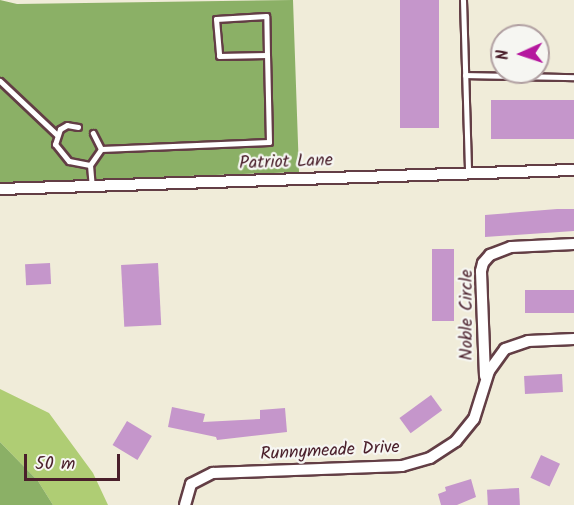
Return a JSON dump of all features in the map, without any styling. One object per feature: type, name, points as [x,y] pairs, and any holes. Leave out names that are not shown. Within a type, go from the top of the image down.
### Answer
[{"type":"street","name":"Patriot Lane","points":[[0,189],[574,170]]},
{"type":"street","name":"Noble Circle","points":[[486,392],[480,272],[483,262],[490,255],[511,247],[574,244]]},
{"type":"street","name":"Runnymeade Drive","points":[[186,505],[191,484],[213,473],[402,466],[430,458],[466,430],[486,392],[489,371],[505,349],[528,341],[574,339]]},
{"type":"lane","points":[[463,0],[468,173]]},
{"type":"lane","points":[[101,149],[269,142],[267,55],[266,16],[216,19],[219,56],[267,55]]},
{"type":"lane","points":[[465,75],[574,77]]},
{"type":"lane","points":[[0,81],[56,134],[59,153],[69,160],[90,165]]},
{"type":"lane","points":[[56,134],[67,125],[78,127]]},
{"type":"lane","points":[[93,133],[101,149]]},
{"type":"lane","points":[[92,186],[90,165],[101,149]]},
{"type":"green space","points":[[0,0],[17,4],[293,0],[299,172],[0,183]]},
{"type":"green space","points":[[0,389],[49,413],[93,473],[108,505],[53,505],[38,481],[0,442]]},
{"type":"green space","points":[[0,442],[38,481],[53,505],[0,505]]},
{"type":"building","points":[[400,0],[439,0],[439,128],[400,128]]},
{"type":"building","points":[[491,100],[574,100],[574,139],[491,139]]},
{"type":"building","points":[[574,209],[574,231],[485,237],[485,215]]},
{"type":"building","points":[[432,249],[454,249],[454,321],[432,321]]},
{"type":"building","points":[[50,263],[51,284],[26,285],[25,264]]},
{"type":"building","points":[[158,263],[161,325],[124,327],[121,265]]},
{"type":"building","points":[[525,290],[574,290],[574,313],[525,313]]},
{"type":"building","points":[[562,374],[563,392],[525,394],[524,376]]},
{"type":"building","points":[[431,395],[442,410],[411,433],[399,418]]},
{"type":"building","points":[[172,407],[205,414],[203,422],[260,419],[260,410],[285,408],[287,432],[217,440],[216,437],[168,427]]},
{"type":"building","points":[[127,421],[152,436],[137,460],[113,445]]},
{"type":"building","points":[[541,455],[560,464],[549,487],[530,478]]},
{"type":"building","points":[[471,479],[476,497],[457,505],[441,505],[438,494],[446,491],[445,487]]},
{"type":"building","points":[[519,488],[520,505],[488,505],[487,490]]}]
